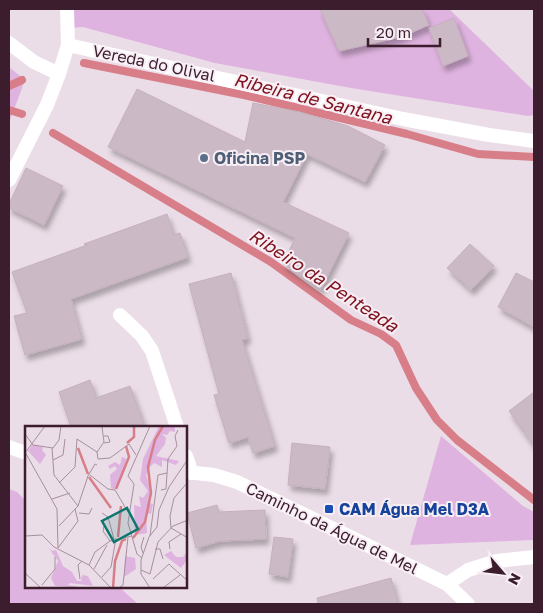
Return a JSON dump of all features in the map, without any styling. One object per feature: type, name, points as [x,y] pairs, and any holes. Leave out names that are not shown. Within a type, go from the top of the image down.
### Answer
[{"type":"street","points":[[9,180],[47,105],[68,45],[67,9]]},
{"type":"street","points":[[9,43],[34,62],[58,74]]},
{"type":"street","name":"Vereda do Olival","points":[[68,45],[403,119],[489,135],[534,141]]},
{"type":"street","points":[[120,316],[148,342],[177,426]]},
{"type":"street","points":[[9,447],[25,453]]},
{"type":"street","name":"Caminho da Água de Mel","points":[[189,473],[214,475],[237,482],[447,584],[468,604]]},
{"type":"street","points":[[447,584],[468,570],[498,561],[534,556]]},
{"type":"shaded area","points":[[67,9],[449,9],[534,91],[534,115],[528,116],[351,88],[215,63],[83,27],[69,28]]},
{"type":"shaded area","points":[[9,67],[25,80],[9,123]]},
{"type":"shaded area","points":[[441,436],[523,506],[534,512],[534,540],[410,545]]},
{"type":"shaded area","points":[[9,489],[17,492],[25,500],[25,588],[120,588],[138,604],[9,604]]},
{"type":"building","points":[[320,9],[422,9],[429,25],[401,37],[339,51]]},
{"type":"building","points":[[454,18],[468,56],[443,66],[429,28]]},
{"type":"building","points":[[137,89],[245,142],[253,103],[300,112],[348,126],[385,145],[365,182],[307,154],[283,202],[349,233],[321,289],[283,264],[295,238],[108,147]]},
{"type":"building","points":[[26,168],[63,186],[44,225],[9,208],[9,204]]},
{"type":"building","points":[[167,214],[174,235],[180,233],[188,257],[71,299],[82,339],[25,355],[14,316],[27,313],[12,272]]},
{"type":"building","points":[[470,244],[494,266],[471,290],[447,268]]},
{"type":"building","points":[[231,273],[248,338],[242,340],[275,446],[253,453],[248,437],[229,443],[214,395],[219,394],[189,284]]},
{"type":"building","points":[[516,273],[534,282],[534,327],[498,307]]},
{"type":"building","points":[[90,380],[96,398],[130,386],[145,426],[71,426],[59,392]]},
{"type":"building","points":[[534,392],[534,446],[509,411]]},
{"type":"building","points":[[292,443],[330,447],[325,489],[288,485]]},
{"type":"building","points":[[217,505],[219,512],[265,510],[266,539],[220,541],[196,548],[188,513]]},
{"type":"building","points":[[274,537],[293,539],[288,577],[269,574]]},
{"type":"building","points":[[391,578],[398,604],[318,604],[317,598]]},
{"type":"waterway","name":"Ribeira de Santana","points":[[84,63],[244,95],[407,134],[478,154],[534,157]]},
{"type":"waterway","name":"Ribeira de Santana","points":[[9,86],[22,80]]},
{"type":"waterway","name":"Ribeiro da Penteada","points":[[9,110],[22,114]]},
{"type":"waterway","name":"Ribeiro da Penteada","points":[[53,133],[271,262],[351,320],[381,334],[396,345],[416,388],[437,420],[457,440],[534,500]]},
{"type":"place","name":"Oficina PSP","points":[[204,158]]},
{"type":"place","name":"CAM Água Mel D3A","points":[[329,509]]}]
